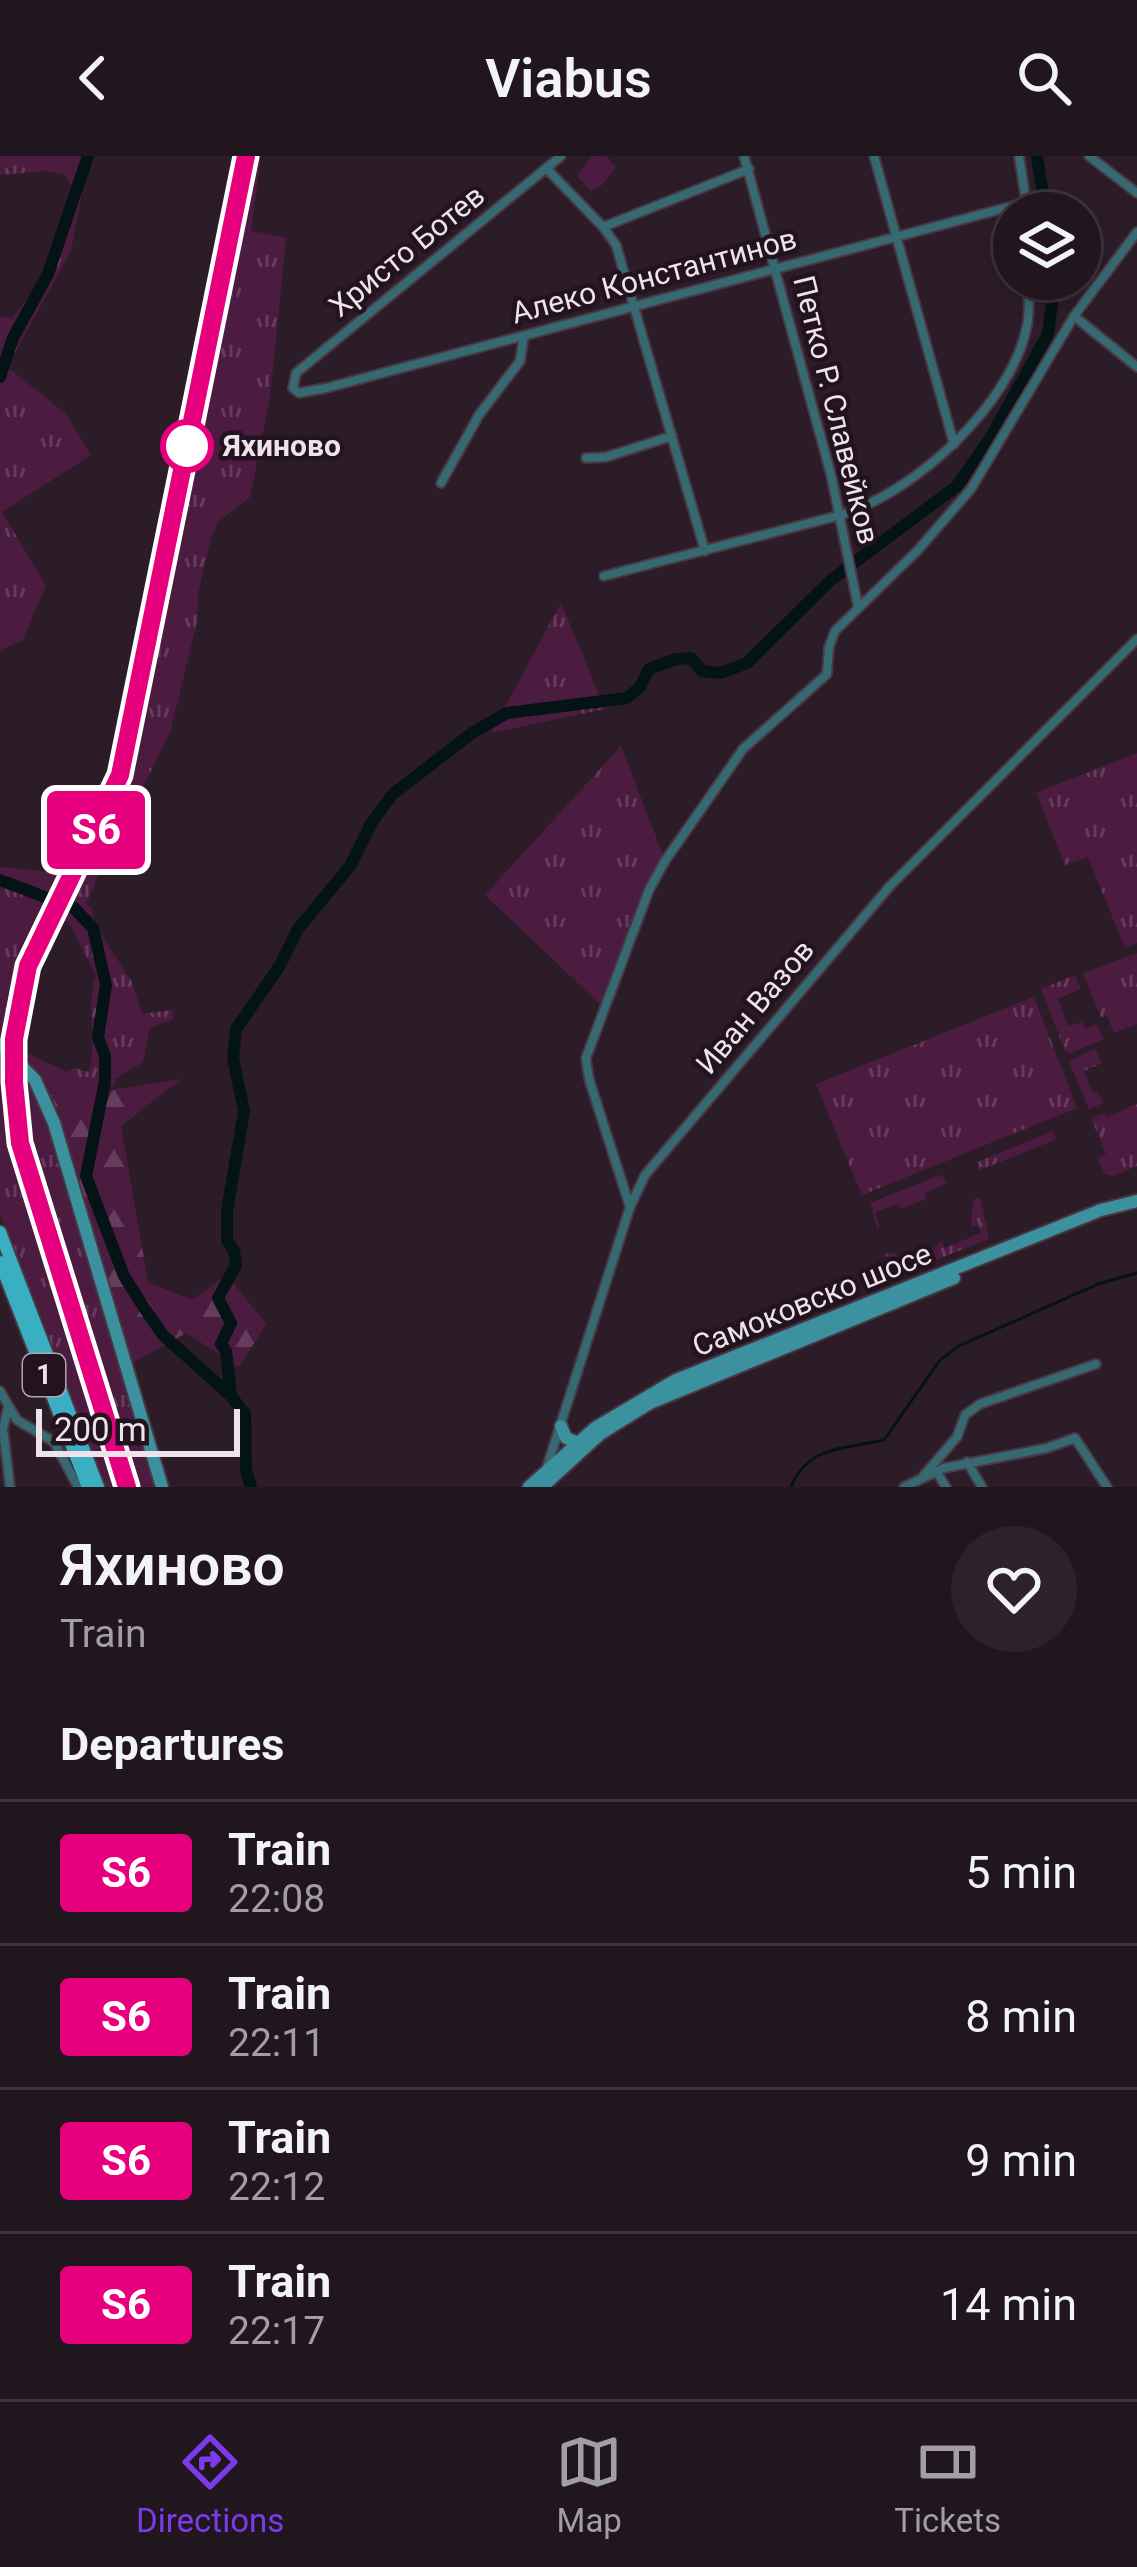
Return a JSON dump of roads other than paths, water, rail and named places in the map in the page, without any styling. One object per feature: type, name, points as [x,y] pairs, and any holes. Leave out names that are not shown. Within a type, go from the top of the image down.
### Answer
[{"type":"main road","points":[[0,1044],[35,1080],[54,1123],[163,1487]]},
{"type":"main road","name":"Самоковско шосе","points":[[529,1487],[615,1414],[676,1380],[1101,1210],[1137,1201]]},
{"type":"main road","name":"1","points":[[0,1232],[98,1487]]},
{"type":"main road","name":"1","points":[[0,1262],[88,1487]]},
{"type":"main road","points":[[560,1426],[566,1438],[582,1443]]},
{"type":"main road","name":"Самоковско шосе","points":[[541,1487],[582,1443]]},
{"type":"street","name":"Христо Ботев","points":[[293,388],[296,374],[561,156]]},
{"type":"street","name":"Петко Р. Славейков","points":[[744,156],[841,515],[859,608]]},
{"type":"street","points":[[874,156],[955,446]]},
{"type":"street","points":[[1019,156],[1026,192]]},
{"type":"street","points":[[1089,156],[1137,193]]},
{"type":"street","points":[[546,168],[616,245],[705,550]]},
{"type":"street","points":[[603,226],[749,169]]},
{"type":"street","name":"Алеко Константинов","points":[[293,388],[307,393],[993,211]]},
{"type":"street","points":[[630,1207],[586,1058],[649,890],[742,749],[827,674],[831,638],[971,489],[1073,316],[1137,232]]},
{"type":"street","points":[[604,576],[841,515],[896,490],[955,446],[1007,374],[1027,325],[1028,300]]},
{"type":"street","points":[[1073,316],[1137,367]]},
{"type":"street","points":[[441,483],[479,415],[520,361],[524,336]]},
{"type":"street","points":[[586,458],[606,457],[672,436]]},
{"type":"street","name":"Иван Вазов","points":[[541,1487],[630,1207],[653,1163],[890,886],[1137,639]]},
{"type":"street","points":[[923,1477],[957,1437],[965,1415],[980,1404],[1096,1364]]},
{"type":"street","points":[[0,1391],[17,1420],[54,1442],[78,1487]]},
{"type":"street","points":[[8,1407],[2,1430],[10,1487]]},
{"type":"street","points":[[904,1487],[967,1462],[1047,1448],[1075,1438],[1107,1487]]},
{"type":"street","points":[[967,1462],[982,1487]]},
{"type":"street","points":[[936,1472],[946,1487]]},
{"type":"waterway","points":[[0,377],[13,338],[48,274],[88,156]]},
{"type":"waterway","points":[[1037,156],[1043,192]]},
{"type":"waterway","points":[[231,1396],[221,1344],[231,1323],[218,1298],[236,1265],[227,1240],[227,1211],[244,1111],[233,1058],[236,1029],[279,967],[298,929],[350,866],[372,822],[393,794],[472,733],[507,713],[627,698],[640,687],[649,669],[676,659],[691,658],[702,671],[721,673],[747,663],[831,580],[957,486],[991,437],[1048,334],[1052,300]]},
{"type":"waterway","points":[[0,880],[74,908],[93,928],[106,985],[98,1037],[105,1056],[105,1081],[86,1176],[124,1276],[143,1306],[163,1335],[245,1414],[251,1487]]},
{"type":"waterway","points":[[791,1487],[798,1473],[818,1456],[884,1440],[940,1360],[959,1346],[1098,1284],[1137,1273]]},
{"type":"railway","points":[[127,1487],[20,1143],[14,1038],[28,966],[120,775],[246,156]]},
{"type":"train","name":"S6","points":[[127,1487],[20,1143],[14,1039],[28,966],[120,775],[246,156]]},
{"type":"place","name":"Яхиново","points":[[187,446]]}]
